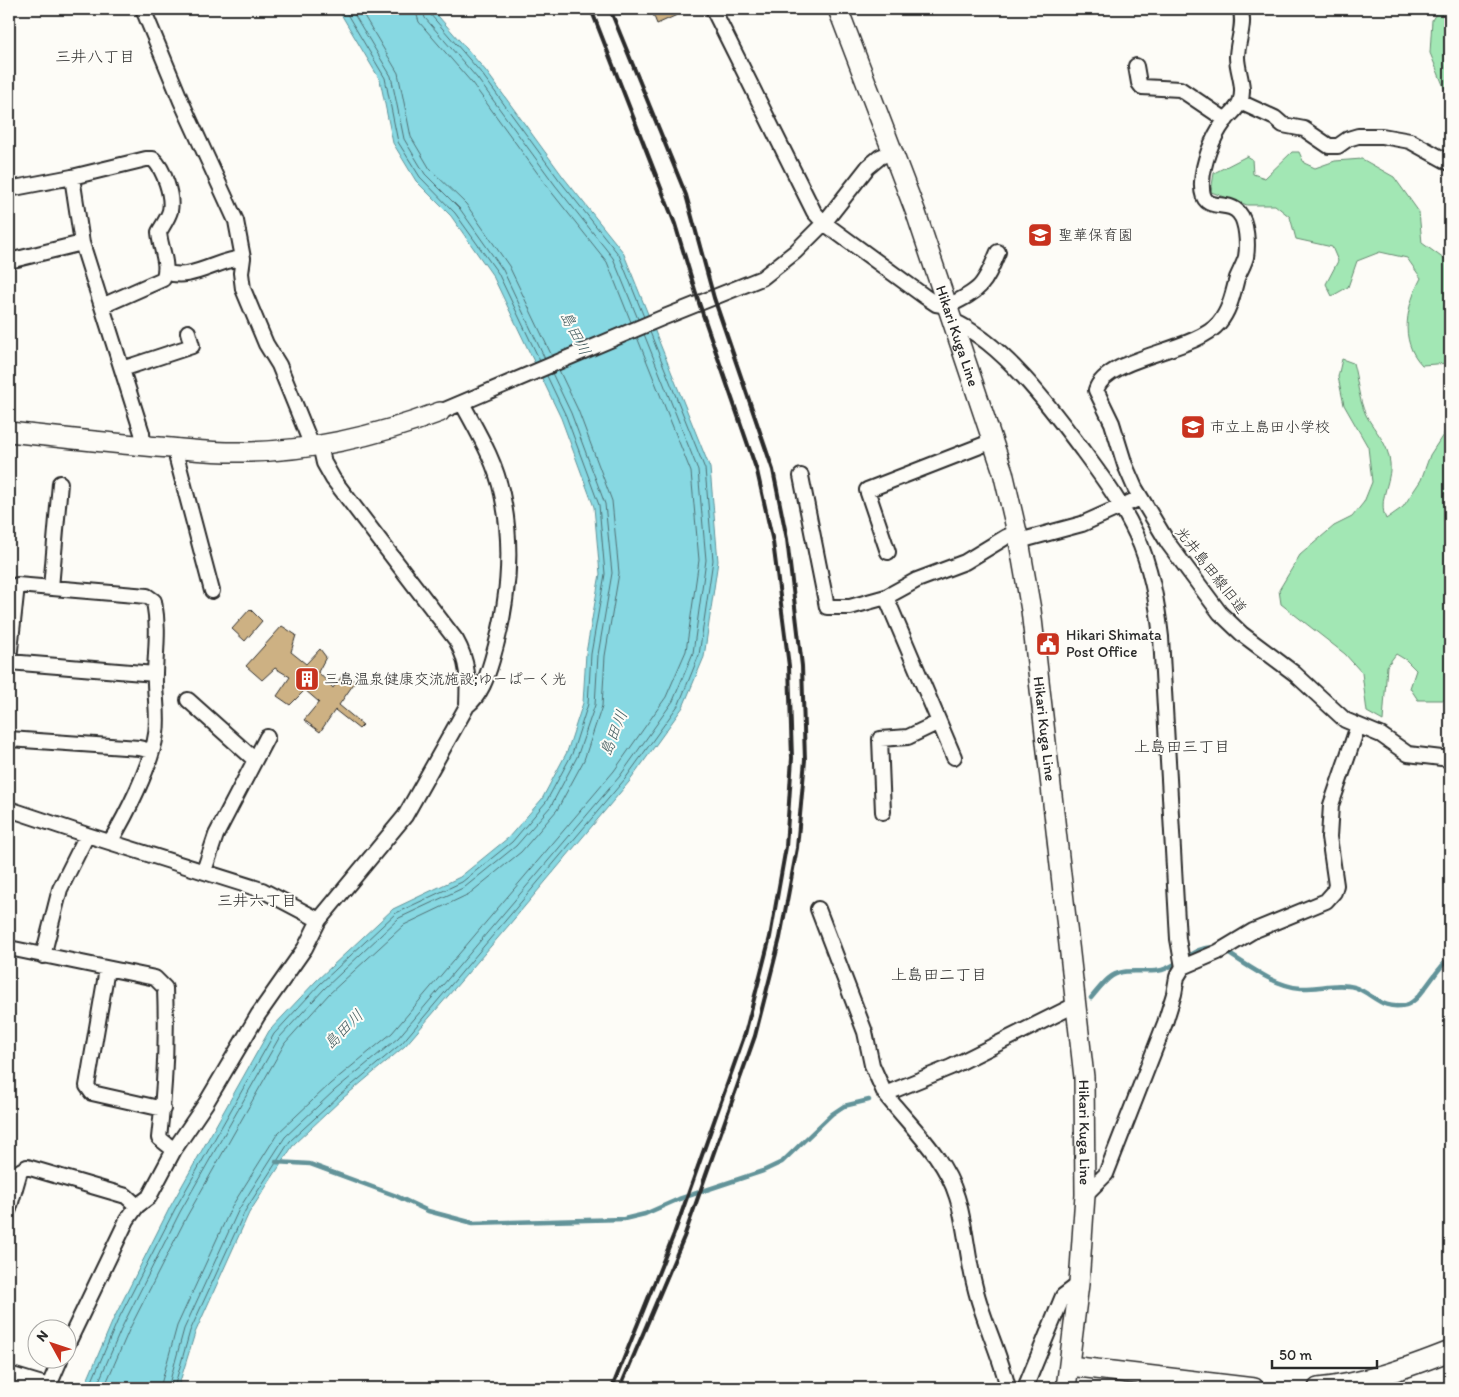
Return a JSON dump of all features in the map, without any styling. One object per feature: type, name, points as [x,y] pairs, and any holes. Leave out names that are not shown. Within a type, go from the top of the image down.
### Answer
[{"type":"main road","name":"Hikari Kuga Line","points":[[838,9],[916,213],[1003,472],[1018,536],[1031,610],[1084,1077],[1085,1195],[1079,1284],[1066,1388]]},
{"type":"main road","points":[[9,432],[143,446],[231,452],[316,446],[413,422],[440,412]]},
{"type":"main road","points":[[1318,1388],[1341,1386],[1395,1373],[1450,1351]]},
{"type":"main road","points":[[1070,1366],[1254,1388]]},
{"type":"street","points":[[143,9],[181,101],[236,221],[243,258],[241,273],[242,289],[250,310],[266,344],[279,364],[333,479],[456,640],[465,656],[468,677],[467,706]]},
{"type":"street","points":[[713,9],[814,212],[824,222],[950,314],[1031,385],[1122,506],[1137,536],[1155,587],[1161,637],[1182,963],[1165,1023],[1106,1174],[1085,1195]]},
{"type":"street","points":[[1136,66],[1138,84],[1142,87],[1180,90],[1226,120],[1240,102],[1242,95],[1237,60],[1242,24],[1240,9]]},
{"type":"street","points":[[1240,102],[1275,118],[1283,125],[1304,129],[1329,146],[1338,146],[1348,139],[1358,136],[1382,136],[1410,141],[1450,163]]},
{"type":"street","name":"光井島田線旧道","points":[[1226,120],[1213,141],[1202,179],[1202,192],[1206,201],[1216,206],[1235,208],[1245,226],[1246,256],[1228,307],[1214,329],[1177,347],[1128,363],[1098,383],[1096,390],[1112,423],[1125,465],[1140,498],[1168,543],[1220,612],[1242,634],[1294,673],[1337,714],[1358,726],[1381,735],[1408,754],[1450,759]]},
{"type":"street","points":[[440,412],[762,278],[795,252],[824,222],[868,167],[880,157],[892,152]]},
{"type":"street","points":[[9,189],[72,177],[146,159],[154,159],[160,165],[171,202],[167,219],[159,232],[166,272],[163,279],[102,306]]},
{"type":"street","points":[[72,177],[82,242],[142,433],[143,446]]},
{"type":"street","points":[[9,261],[82,242]]},
{"type":"street","points":[[950,314],[987,280],[998,252]]},
{"type":"street","points":[[166,272],[174,276],[183,275],[222,261],[243,258]]},
{"type":"street","points":[[122,369],[192,346],[188,332]]},
{"type":"street","points":[[78,1322],[122,1228],[137,1206],[148,1197],[174,1150],[206,1103],[258,1015],[305,948],[319,920],[405,816],[467,706],[476,699],[487,674],[500,634],[509,562],[500,486],[490,452],[462,403]]},
{"type":"street","points":[[888,552],[867,490],[993,441]]},
{"type":"street","points":[[177,448],[177,459],[212,591]]},
{"type":"street","points":[[801,476],[827,607],[850,607],[886,597],[918,580],[965,562],[1006,537],[1082,524],[1140,498]]},
{"type":"street","points":[[50,588],[60,484]]},
{"type":"street","points":[[110,842],[124,820],[152,752],[156,733],[155,674],[158,627],[154,601],[147,596],[17,586],[9,661],[155,674]]},
{"type":"street","points":[[886,597],[954,757]]},
{"type":"street","points":[[188,700],[254,760]]},
{"type":"street","points":[[882,812],[880,739],[908,737],[939,722]]},
{"type":"street","points":[[1182,963],[1218,952],[1252,931],[1317,906],[1330,898],[1336,885],[1329,837],[1331,805],[1358,726]]},
{"type":"street","points":[[204,871],[216,834],[267,737]]},
{"type":"street","points":[[9,739],[139,748],[152,752]]},
{"type":"street","points":[[9,810],[262,890],[319,920]]},
{"type":"street","points":[[43,956],[60,888],[87,835]]},
{"type":"street","points":[[818,909],[865,1032],[872,1065],[885,1094],[935,1156],[957,1194],[966,1232],[974,1286],[998,1349],[1008,1388]]},
{"type":"street","points":[[9,948],[156,978],[165,988],[167,1026],[163,1109],[159,1138],[174,1150]]},
{"type":"street","points":[[107,969],[87,1086],[92,1093],[163,1109]]},
{"type":"street","points":[[885,1094],[951,1067],[1077,1004]]},
{"type":"street","points":[[9,1209],[20,1171],[27,1167],[126,1196],[137,1206]]},
{"type":"street","points":[[1025,1388],[1063,1296],[1079,1284]]},
{"type":"street","points":[[9,1374],[48,1387],[56,1370]]},
{"type":"green space","points":[[1439,9],[1450,9],[1450,102],[1430,53],[1432,20]]},
{"type":"green space","points":[[1292,152],[1299,152],[1304,163],[1315,168],[1335,161],[1362,159],[1394,177],[1419,212],[1422,243],[1444,259],[1450,254],[1450,363],[1422,365],[1414,355],[1407,334],[1407,322],[1412,299],[1421,278],[1407,258],[1380,252],[1357,261],[1348,287],[1332,296],[1326,284],[1338,261],[1332,247],[1296,239],[1290,217],[1275,205],[1247,205],[1211,192],[1214,173],[1247,156],[1252,159],[1253,174],[1265,178]]},
{"type":"green space","points":[[1342,359],[1353,363],[1363,409],[1384,443],[1389,456],[1390,470],[1383,505],[1386,519],[1403,507],[1421,480],[1430,455],[1450,424],[1450,700],[1418,700],[1410,688],[1416,670],[1406,660],[1396,654],[1387,666],[1383,721],[1367,712],[1362,673],[1345,654],[1281,604],[1279,590],[1300,555],[1334,526],[1352,517],[1364,502],[1372,482],[1368,447],[1344,405],[1338,377]]},
{"type":"water","name":"島田川","points":[[338,9],[432,9],[486,71],[564,178],[623,252],[710,468],[718,561],[704,657],[683,707],[629,782],[509,925],[405,1046],[343,1098],[294,1144],[249,1213],[195,1333],[178,1388],[84,1388],[113,1320],[170,1207],[269,1031],[316,981],[393,909],[460,877],[508,838],[542,799],[567,752],[583,703],[586,653],[600,574],[594,507],[561,418],[493,276],[451,216],[416,181],[393,143],[380,80]]},
{"type":"building","points":[[651,9],[674,9],[677,15],[657,24]]},
{"type":"building","points":[[250,609],[262,621],[245,641],[232,629]]},
{"type":"building","name":"三島温泉健康交流施設;ゆーぱーく光","points":[[282,626],[296,635],[291,652],[306,664],[320,649],[326,657],[318,672],[333,688],[345,672],[355,682],[339,705],[363,725],[359,729],[335,710],[320,732],[304,720],[319,702],[305,690],[290,705],[277,696],[290,677],[275,668],[262,680],[246,666]]},
{"type":"waterway","points":[[1091,998],[1106,981],[1118,973],[1162,970],[1202,949],[1215,948]]},
{"type":"waterway","points":[[1226,952],[1281,984],[1301,988],[1335,985],[1354,987],[1391,1006],[1406,1005],[1412,1002],[1450,958]]},
{"type":"waterway","points":[[276,1162],[310,1164],[394,1195],[428,1211],[473,1223],[624,1219],[645,1214],[679,1199],[763,1171],[782,1162],[832,1114],[844,1106],[869,1100]]},
{"type":"railway","points":[[591,9],[675,224],[699,303],[757,471],[773,542],[789,666],[792,758],[786,847],[770,937],[745,1034],[674,1234],[612,1388]]},
{"type":"railway","points":[[610,9],[686,195],[714,298],[773,470],[787,539],[802,666],[805,760],[797,848],[780,938],[755,1036],[684,1237],[620,1388]]},
{"type":"place","name":"聖華保育園","points":[[1040,235]]},
{"type":"place","name":"市立上島田小学校","points":[[1193,427]]},
{"type":"place","name":"Hikari Shimata Post Office","points":[[1048,644]]},
{"type":"place","name":"三島温泉健康交流施設;ゆーぱーく光","points":[[307,679]]},
{"type":"district","name":"三井八丁目","points":[[95,56]]},
{"type":"district","name":"上島田三丁目","points":[[1182,746]]},
{"type":"district","name":"三井六丁目","points":[[257,900]]},
{"type":"district","name":"上島田二丁目","points":[[939,974]]}]
